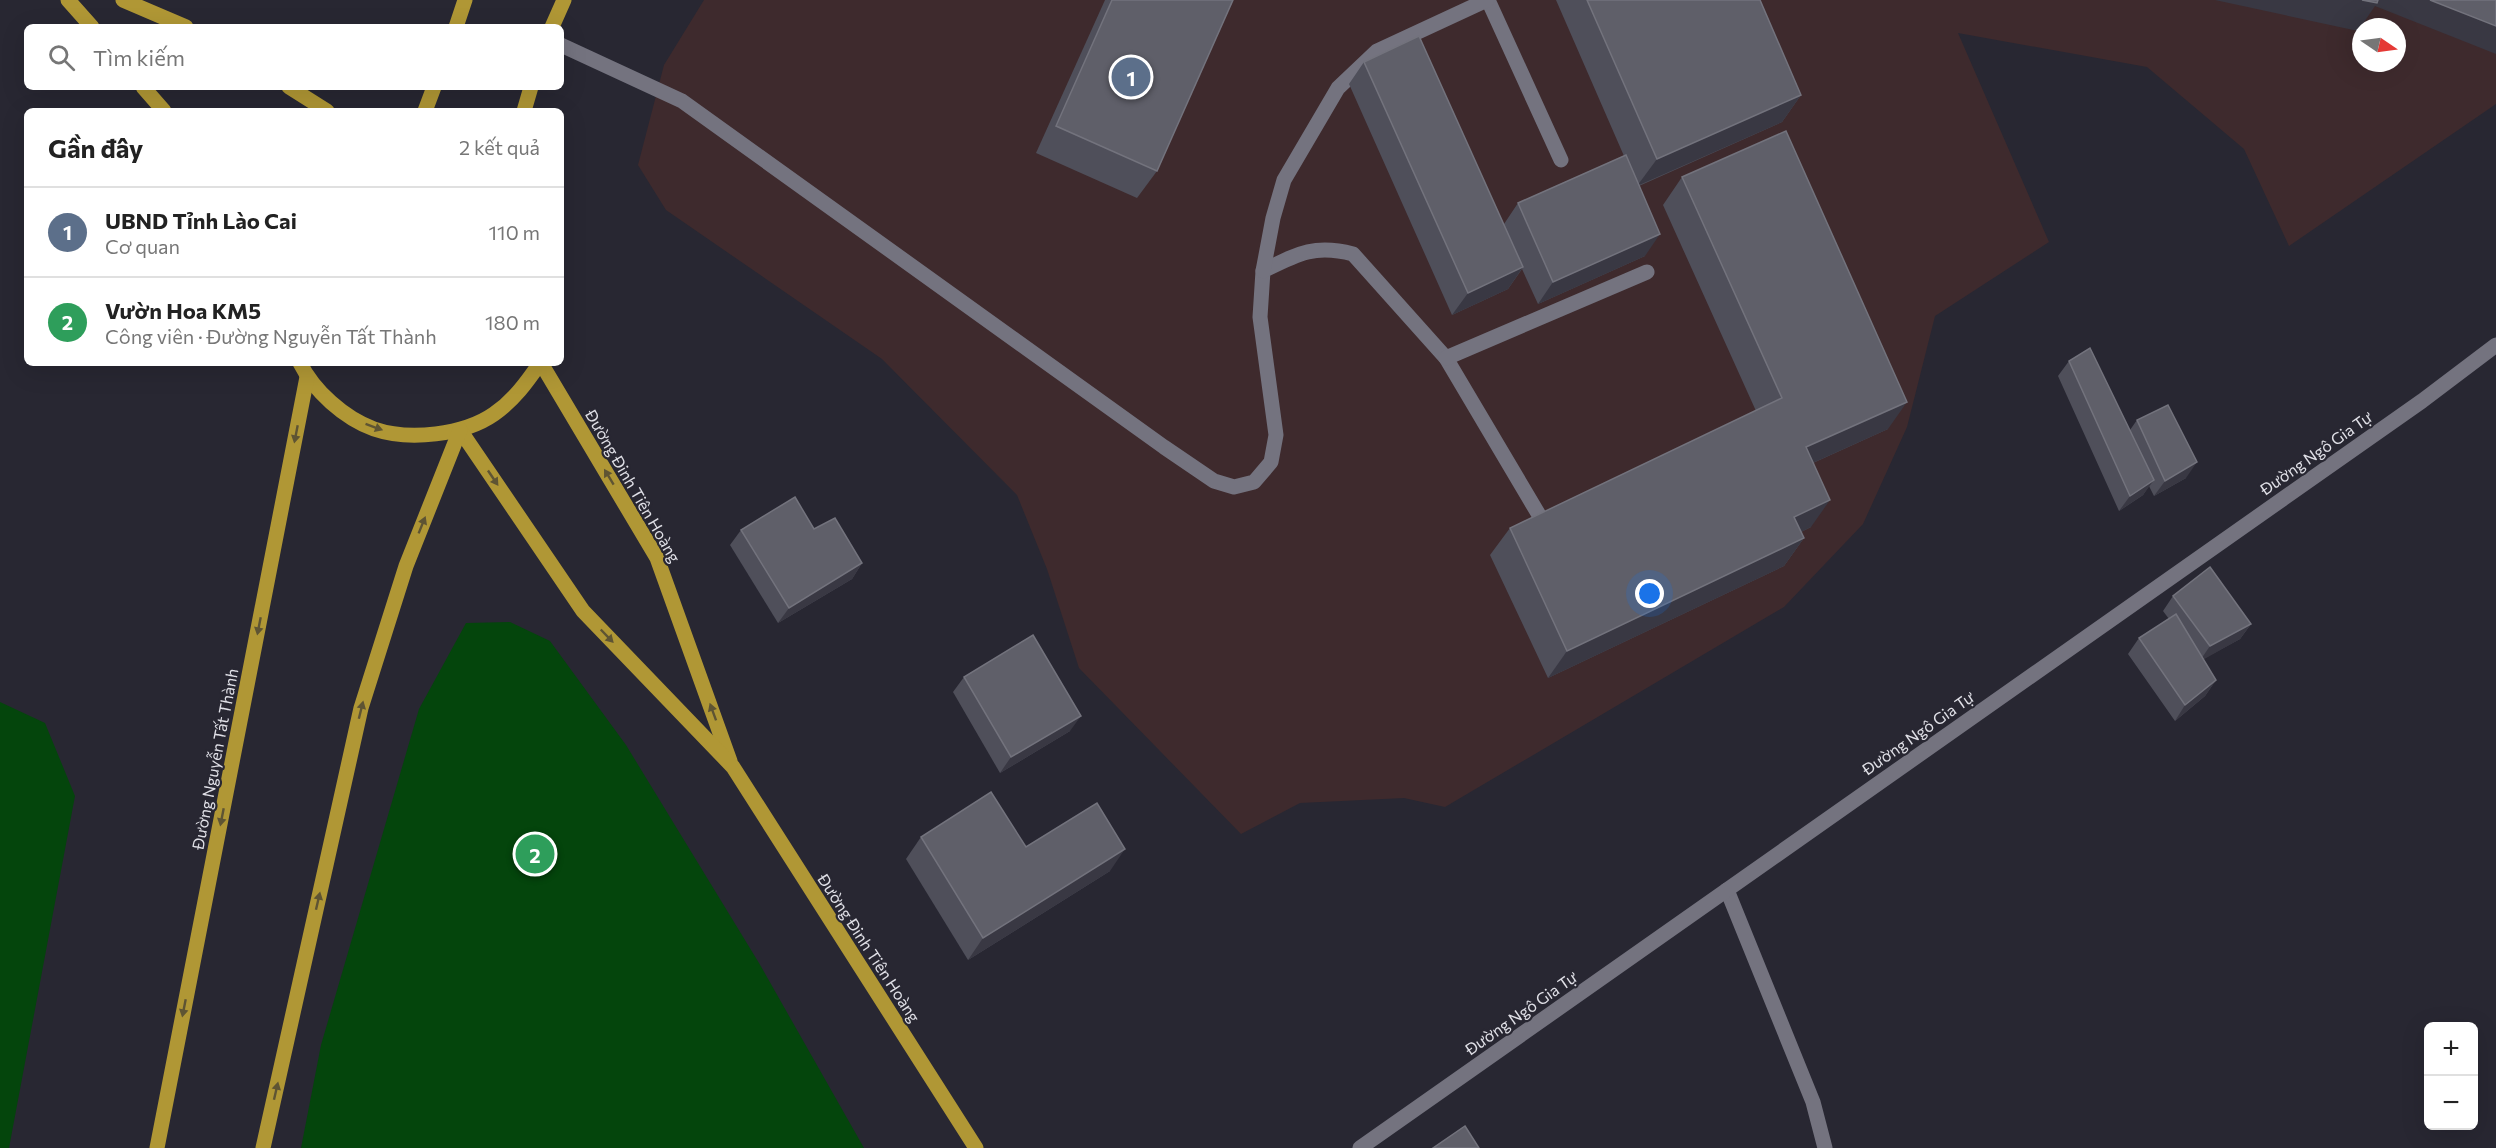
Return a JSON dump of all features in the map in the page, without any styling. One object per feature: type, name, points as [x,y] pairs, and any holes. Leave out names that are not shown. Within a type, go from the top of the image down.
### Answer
[{"type":"main road","points":[[69,0],[89,24]]},
{"type":"main road","points":[[123,0],[179,24]]},
{"type":"main road","points":[[457,24],[465,0]]},
{"type":"main road","points":[[553,24],[564,0]]},
{"type":"main road","points":[[146,90],[161,108]]},
{"type":"main road","points":[[294,90],[322,108]]},
{"type":"main road","points":[[426,108],[433,90]]},
{"type":"main road","points":[[525,108],[530,90]]},
{"type":"main road","points":[[304,370],[337,408],[374,429],[417,436],[460,430],[493,415],[520,392],[539,366]]},
{"type":"main road","name":"Đường Đinh Tiên Hoàng","points":[[543,366],[657,558],[733,767]]},
{"type":"main road","name":"Đường Nguyễn Tất Thành","points":[[157,1148],[304,370]]},
{"type":"main road","points":[[263,1148],[361,708],[406,566],[460,430]]},
{"type":"main road","name":"Đường Đinh Tiên Hoàng","points":[[460,430],[583,611],[733,767],[976,1148]]},
{"type":"street","points":[[564,46],[682,101],[1164,447],[1214,481],[1234,487],[1254,482],[1271,462],[1276,435],[1260,317],[1263,271],[1273,218],[1284,180],[1338,88],[1377,51],[1487,0],[1561,160]]},
{"type":"street","points":[[1263,271],[1299,253],[1331,248],[1353,254],[1446,358],[1539,515]]},
{"type":"street","points":[[1446,358],[1647,272]]},
{"type":"street","name":"Đường Ngô Gia Tự","points":[[1360,1148],[2422,400],[2496,345]]},
{"type":"street","points":[[1727,890],[1813,1102],[1825,1148]]},
{"type":"shaded area","points":[[704,0],[2496,0],[2496,104],[2289,246],[2244,149],[2147,67],[1958,33],[2049,242],[1935,316],[1907,427],[1863,524],[1784,607],[1445,807],[1404,798],[1300,803],[1241,834],[1079,668],[1047,569],[1017,495],[882,359],[666,210],[638,165],[664,65]]},
{"type":"green space","points":[[510,622],[550,641],[626,745],[759,963],[864,1148],[301,1148],[321,1045],[419,709],[466,623]]},
{"type":"green space","points":[[0,702],[45,723],[75,796],[9,1148],[0,1148]]},
{"type":"building","points":[[1112,0],[1233,0],[1157,171],[1056,126]]},
{"type":"building","points":[[1587,0],[1760,0],[1801,95],[1657,159]]},
{"type":"building","points":[[2362,0],[2378,0],[2377,3]]},
{"type":"building","points":[[2430,0],[2496,0],[2496,26]]},
{"type":"building","points":[[1419,36],[1523,267],[1468,293],[1364,62]]},
{"type":"building","points":[[1786,131],[1907,402],[1806,447],[1830,500],[1794,517],[1804,538],[1567,651],[1510,528],[1782,398],[1682,177]]},
{"type":"building","points":[[1626,155],[1660,234],[1553,282],[1518,203]]},
{"type":"building","points":[[2090,348],[2154,480],[2130,496],[2069,361]]},
{"type":"building","points":[[2168,405],[2197,462],[2165,481],[2137,420]]},
{"type":"building","points":[[795,497],[814,529],[835,518],[862,563],[789,608],[741,530]]},
{"type":"building","points":[[2210,567],[2251,624],[2210,646],[2173,596]]},
{"type":"building","points":[[2176,614],[2216,680],[2185,705],[2139,638]]},
{"type":"building","points":[[1033,635],[1081,716],[1011,757],[964,677]]},
{"type":"building","points":[[991,792],[1026,847],[1097,803],[1125,849],[983,938],[921,837]]},
{"type":"building","points":[[1465,1126],[1479,1148],[1433,1148]]},
{"type":"place","name":"UBND Tỉnh Lào Cai","points":[[1131,77]]},
{"type":"place","name":"Vườn Hoa KM5","points":[[535,854]]}]
